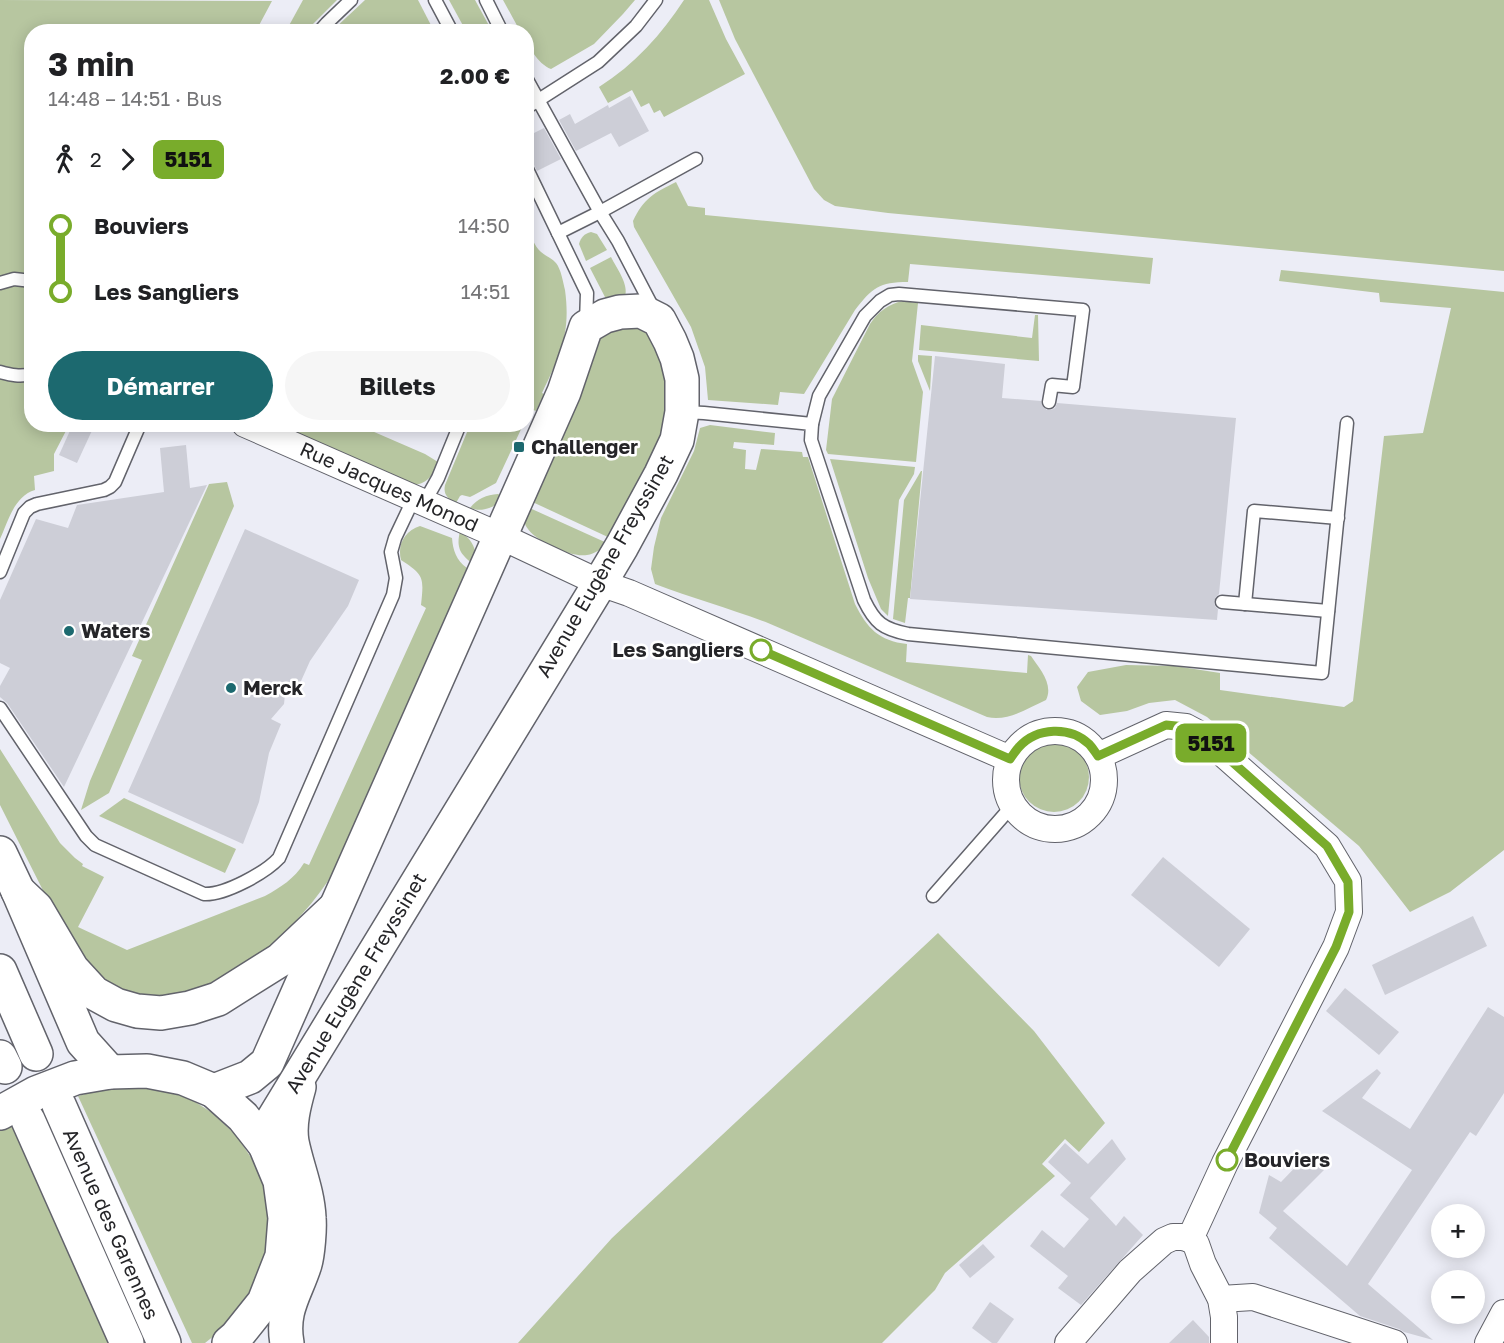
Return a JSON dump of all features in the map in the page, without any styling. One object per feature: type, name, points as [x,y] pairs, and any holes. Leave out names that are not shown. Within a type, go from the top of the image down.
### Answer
[{"type":"street","points":[[586,327],[605,316],[620,312],[641,311],[659,320]]},
{"type":"street","name":"Avenue Eugène Freyssinet","points":[[265,1145],[272,1121],[600,583],[661,474],[677,440],[682,412],[682,379],[677,358],[659,320]]},
{"type":"street","name":"Avenue Eugène Freyssinet","points":[[214,1091],[250,1077],[267,1063],[564,392],[586,327]]},
{"type":"street","name":"Rue Jacques Monod","points":[[263,432],[500,536],[600,583],[629,593],[1010,759]]},
{"type":"street","points":[[1098,756],[1166,725],[1186,727],[1203,736],[1327,846],[1348,882],[1349,912],[1336,947],[1225,1163],[1190,1239]]},
{"type":"street","points":[[1061,731],[1076,735],[1098,756],[1104,772],[1104,789],[1098,805],[1087,818],[1072,827],[1055,830],[1038,827],[1023,819],[1012,806],[1005,783],[1006,770],[1019,746],[1031,737],[1046,732],[1061,731]]},
{"type":"street","points":[[0,853],[83,1042],[110,1071]]},
{"type":"street","points":[[18,891],[36,908],[72,969],[94,993],[116,1005],[137,1011],[161,1013],[190,1008],[218,999],[280,960],[335,908]]},
{"type":"street","points":[[0,971],[36,1054]]},
{"type":"street","points":[[287,1343],[289,1304],[305,1262],[309,1218],[303,1180],[292,1141],[293,1108],[305,1066]]},
{"type":"street","points":[[14,1116],[36,1093],[75,1078],[110,1071],[147,1071],[183,1078],[214,1091],[243,1117],[265,1145],[280,1181],[285,1218],[282,1256],[264,1302],[229,1343]]},
{"type":"street","name":"Avenue des Garennes","points":[[59,1105],[164,1343]]},
{"type":"street","name":"Avenue des Garennes","points":[[14,1116],[127,1343]]},
{"type":"street","points":[[1068,1343],[1130,1271],[1164,1241],[1173,1237],[1190,1239],[1196,1244],[1203,1264],[1221,1299],[1224,1343]]},
{"type":"street","points":[[1221,1299],[1253,1297],[1394,1343]]},
{"type":"street","points":[[264,1302],[264,1343]]},
{"type":"street","points":[[1488,1343],[1504,1313]]},
{"type":"lane","points":[[325,24],[351,0]]},
{"type":"lane","points":[[435,0],[448,24]]},
{"type":"lane","points":[[486,0],[498,24]]},
{"type":"lane","points":[[534,103],[598,62],[636,26],[656,0]]},
{"type":"lane","points":[[534,93],[618,241],[659,320]]},
{"type":"lane","points":[[558,233],[696,159]]},
{"type":"lane","points":[[534,184],[586,293],[586,327]]},
{"type":"lane","points":[[0,283],[14,279],[24,280]]},
{"type":"lane","points":[[1049,402],[1052,385],[1073,387],[1083,310],[899,294],[880,301],[865,316],[819,396],[810,441],[864,600],[878,622],[890,630],[920,635],[1322,673],[1347,423]]},
{"type":"lane","points":[[0,372],[24,376]]},
{"type":"lane","points":[[682,412],[812,424]]},
{"type":"lane","points":[[0,572],[24,513],[37,504],[110,487],[115,482],[137,432]]},
{"type":"lane","points":[[0,708],[86,836],[95,845],[204,894],[223,891],[262,873],[279,858],[393,595],[396,578],[391,552],[395,538],[419,500],[438,478],[457,432]]},
{"type":"lane","points":[[1245,604],[1254,511],[1338,518]]},
{"type":"lane","points":[[1222,602],[1328,611]]},
{"type":"lane","points":[[933,896],[1012,806]]},
{"type":"green space","points":[[0,0],[272,1],[260,24],[24,24],[24,432],[65,432],[54,454],[54,471],[34,476],[35,490],[28,493],[17,504],[0,539]]},
{"type":"green space","points":[[303,0],[337,0],[313,24],[290,24]]},
{"type":"green space","points":[[365,0],[418,0],[430,24],[339,24]]},
{"type":"green space","points":[[449,0],[475,0],[488,24],[462,24]]},
{"type":"green space","points":[[503,0],[635,0],[594,44],[551,69],[546,67],[534,54],[534,24],[516,24]]},
{"type":"green space","points":[[684,0],[709,0],[745,74],[664,117],[660,110],[654,113],[649,103],[641,107],[632,90],[608,103],[599,87],[624,69],[646,48]]},
{"type":"green space","points":[[719,0],[1504,0],[1504,271],[888,213],[835,206],[824,200],[814,189],[735,39]]},
{"type":"green space","points":[[676,182],[688,206],[705,208],[705,215],[1153,258],[1150,284],[910,264],[908,282],[883,285],[872,291],[861,302],[804,394],[780,392],[778,405],[708,400],[705,367],[691,327],[634,227],[633,221],[650,197]]},
{"type":"green space","points":[[591,232],[597,234],[607,250],[586,261],[579,244],[583,236]]},
{"type":"green space","points":[[534,242],[539,250],[558,266],[565,290],[566,306],[563,344],[536,411],[534,410]]},
{"type":"green space","points":[[611,257],[622,277],[626,292],[625,297],[609,301],[590,268]]},
{"type":"green space","points":[[1281,270],[1504,292],[1504,850],[1450,892],[1410,912],[1359,846],[1207,717],[1175,700],[1149,703],[1127,711],[1100,715],[1081,701],[1077,687],[1088,672],[1126,665],[1175,666],[1220,673],[1220,690],[1344,707],[1353,701],[1384,436],[1423,433],[1451,308],[1380,302],[1379,293],[1279,281]]},
{"type":"green space","points":[[903,301],[918,303],[912,361],[923,392],[916,462],[828,454],[826,450],[832,399],[870,324],[888,306]]},
{"type":"green space","points":[[1035,315],[1038,315],[1039,361],[919,350],[921,325],[1032,338]]},
{"type":"green space","points":[[644,326],[667,362],[670,427],[610,538],[526,499],[598,337],[606,328]]},
{"type":"green space","points":[[918,355],[932,356],[930,391],[918,361]]},
{"type":"green space","points":[[710,425],[775,433],[774,445],[734,442],[733,448],[746,450],[745,469],[756,470],[761,449],[802,452],[803,457],[808,457],[855,604],[864,620],[875,632],[889,640],[907,644],[906,662],[1027,673],[1028,655],[1031,656],[1047,682],[1046,700],[1010,716],[987,717],[768,623],[655,584],[651,569],[661,518],[694,451],[700,428]]},
{"type":"green space","points":[[292,432],[374,432],[438,462],[430,477],[414,485]]},
{"type":"green space","points":[[467,432],[520,432],[496,483],[470,497],[460,496],[456,503],[447,496],[445,485]]},
{"type":"green space","points":[[830,459],[915,467],[914,474],[899,500],[888,616],[881,609],[868,578]]},
{"type":"green space","points":[[921,471],[910,598],[908,598],[905,623],[893,619],[904,500]]},
{"type":"green space","points":[[227,482],[234,506],[109,793],[81,810],[90,781],[142,660],[132,656],[209,484]]},
{"type":"green space","points":[[498,494],[504,497],[493,506],[480,510],[470,508],[482,498]]},
{"type":"green space","points":[[523,505],[607,543],[593,554],[587,555],[571,554],[552,547],[529,530],[524,522]]},
{"type":"green space","points":[[420,526],[452,538],[453,547],[460,562],[467,568],[340,860],[327,883],[277,941],[280,946],[179,1002],[120,997],[78,960],[0,805],[0,749],[60,843],[83,864],[82,866],[104,877],[78,927],[127,950],[265,896],[287,882],[304,863],[309,865],[426,608],[421,605],[421,578],[414,569],[401,560],[400,554],[403,539],[410,531]]},
{"type":"green space","points":[[460,531],[468,538],[475,550],[473,564],[460,550]]},
{"type":"green space","points":[[1054,742],[1073,748],[1083,758],[1089,777],[1083,796],[1073,806],[1054,812],[1035,806],[1025,796],[1019,777],[1025,758],[1035,748]]},
{"type":"green space","points":[[124,798],[236,849],[225,873],[99,816]]},
{"type":"green space","points":[[938,933],[1034,1031],[1105,1123],[1079,1152],[1065,1139],[1042,1164],[1055,1176],[945,1273],[935,1290],[882,1343],[518,1343],[612,1238]]},
{"type":"green space","points":[[118,1085],[152,1087],[186,1096],[211,1112],[236,1135],[256,1165],[267,1195],[269,1225],[266,1257],[256,1282],[240,1307],[220,1331],[205,1343],[192,1343],[78,1096]]},
{"type":"green space","points":[[12,1122],[108,1343],[0,1343],[0,1130]]},
{"type":"building","points":[[630,96],[649,131],[619,147],[611,133],[576,151],[559,120],[570,114],[575,124],[608,105],[609,108]]},
{"type":"building","points":[[544,128],[561,159],[537,171],[534,165],[534,133]]},
{"type":"building","points":[[935,356],[1005,364],[1002,398],[1041,401],[1047,410],[1055,408],[1057,403],[1236,418],[1219,594],[1214,601],[1218,609],[1217,620],[910,599]]},
{"type":"building","points":[[69,432],[91,432],[77,463],[59,455]]},
{"type":"building","name":"Waters","points":[[186,445],[190,488],[207,485],[64,787],[7,703],[0,697],[0,686],[10,668],[0,663],[0,600],[36,519],[68,528],[77,505],[164,492],[160,448]]},
{"type":"building","name":"Merck","points":[[245,529],[359,580],[348,606],[310,661],[297,690],[286,685],[284,704],[271,719],[281,724],[269,753],[259,802],[243,844],[128,792]]},
{"type":"building","points":[[1163,857],[1250,929],[1219,967],[1131,895]]},
{"type":"building","points":[[1473,916],[1487,946],[1385,995],[1372,965]]},
{"type":"building","points":[[1345,988],[1399,1032],[1379,1055],[1326,1011]]},
{"type":"building","points":[[1488,1007],[1504,1017],[1504,1093],[1476,1136],[1470,1132],[1368,1284],[1433,1340],[1360,1316],[1269,1238],[1277,1228],[1259,1213],[1269,1175],[1281,1182],[1308,1154],[1324,1170],[1283,1211],[1347,1266],[1412,1170],[1322,1111],[1377,1069],[1381,1073],[1362,1098],[1410,1129]]},
{"type":"building","points":[[1112,1139],[1126,1159],[1090,1198],[1116,1226],[1124,1216],[1143,1235],[1081,1305],[1058,1288],[1068,1276],[1030,1246],[1042,1230],[1064,1248],[1089,1219],[1060,1195],[1071,1183],[1048,1162],[1065,1143],[1088,1164]]},
{"type":"building","points":[[983,1244],[995,1257],[970,1278],[959,1265]]},
{"type":"building","points":[[990,1302],[1014,1319],[997,1343],[992,1343],[972,1328]]},
{"type":"building","points":[[1193,1320],[1209,1337],[1209,1343],[1169,1343]]},
{"type":"bus line","name":"5151","points":[[761,650],[1010,759],[1019,746],[1031,737],[1046,732],[1061,731],[1076,735],[1098,756],[1166,725],[1186,727],[1203,736],[1327,846],[1348,882],[1349,912],[1336,947],[1227,1160]]},
{"type":"place","name":"Challenger","points":[[519,447]]},
{"type":"place","name":"Waters","points":[[69,631]]},
{"type":"place","name":"Les Sangliers","points":[[761,650]]},
{"type":"place","name":"Merck","points":[[231,688]]},
{"type":"place","name":"Bouviers","points":[[1227,1160]]}]
